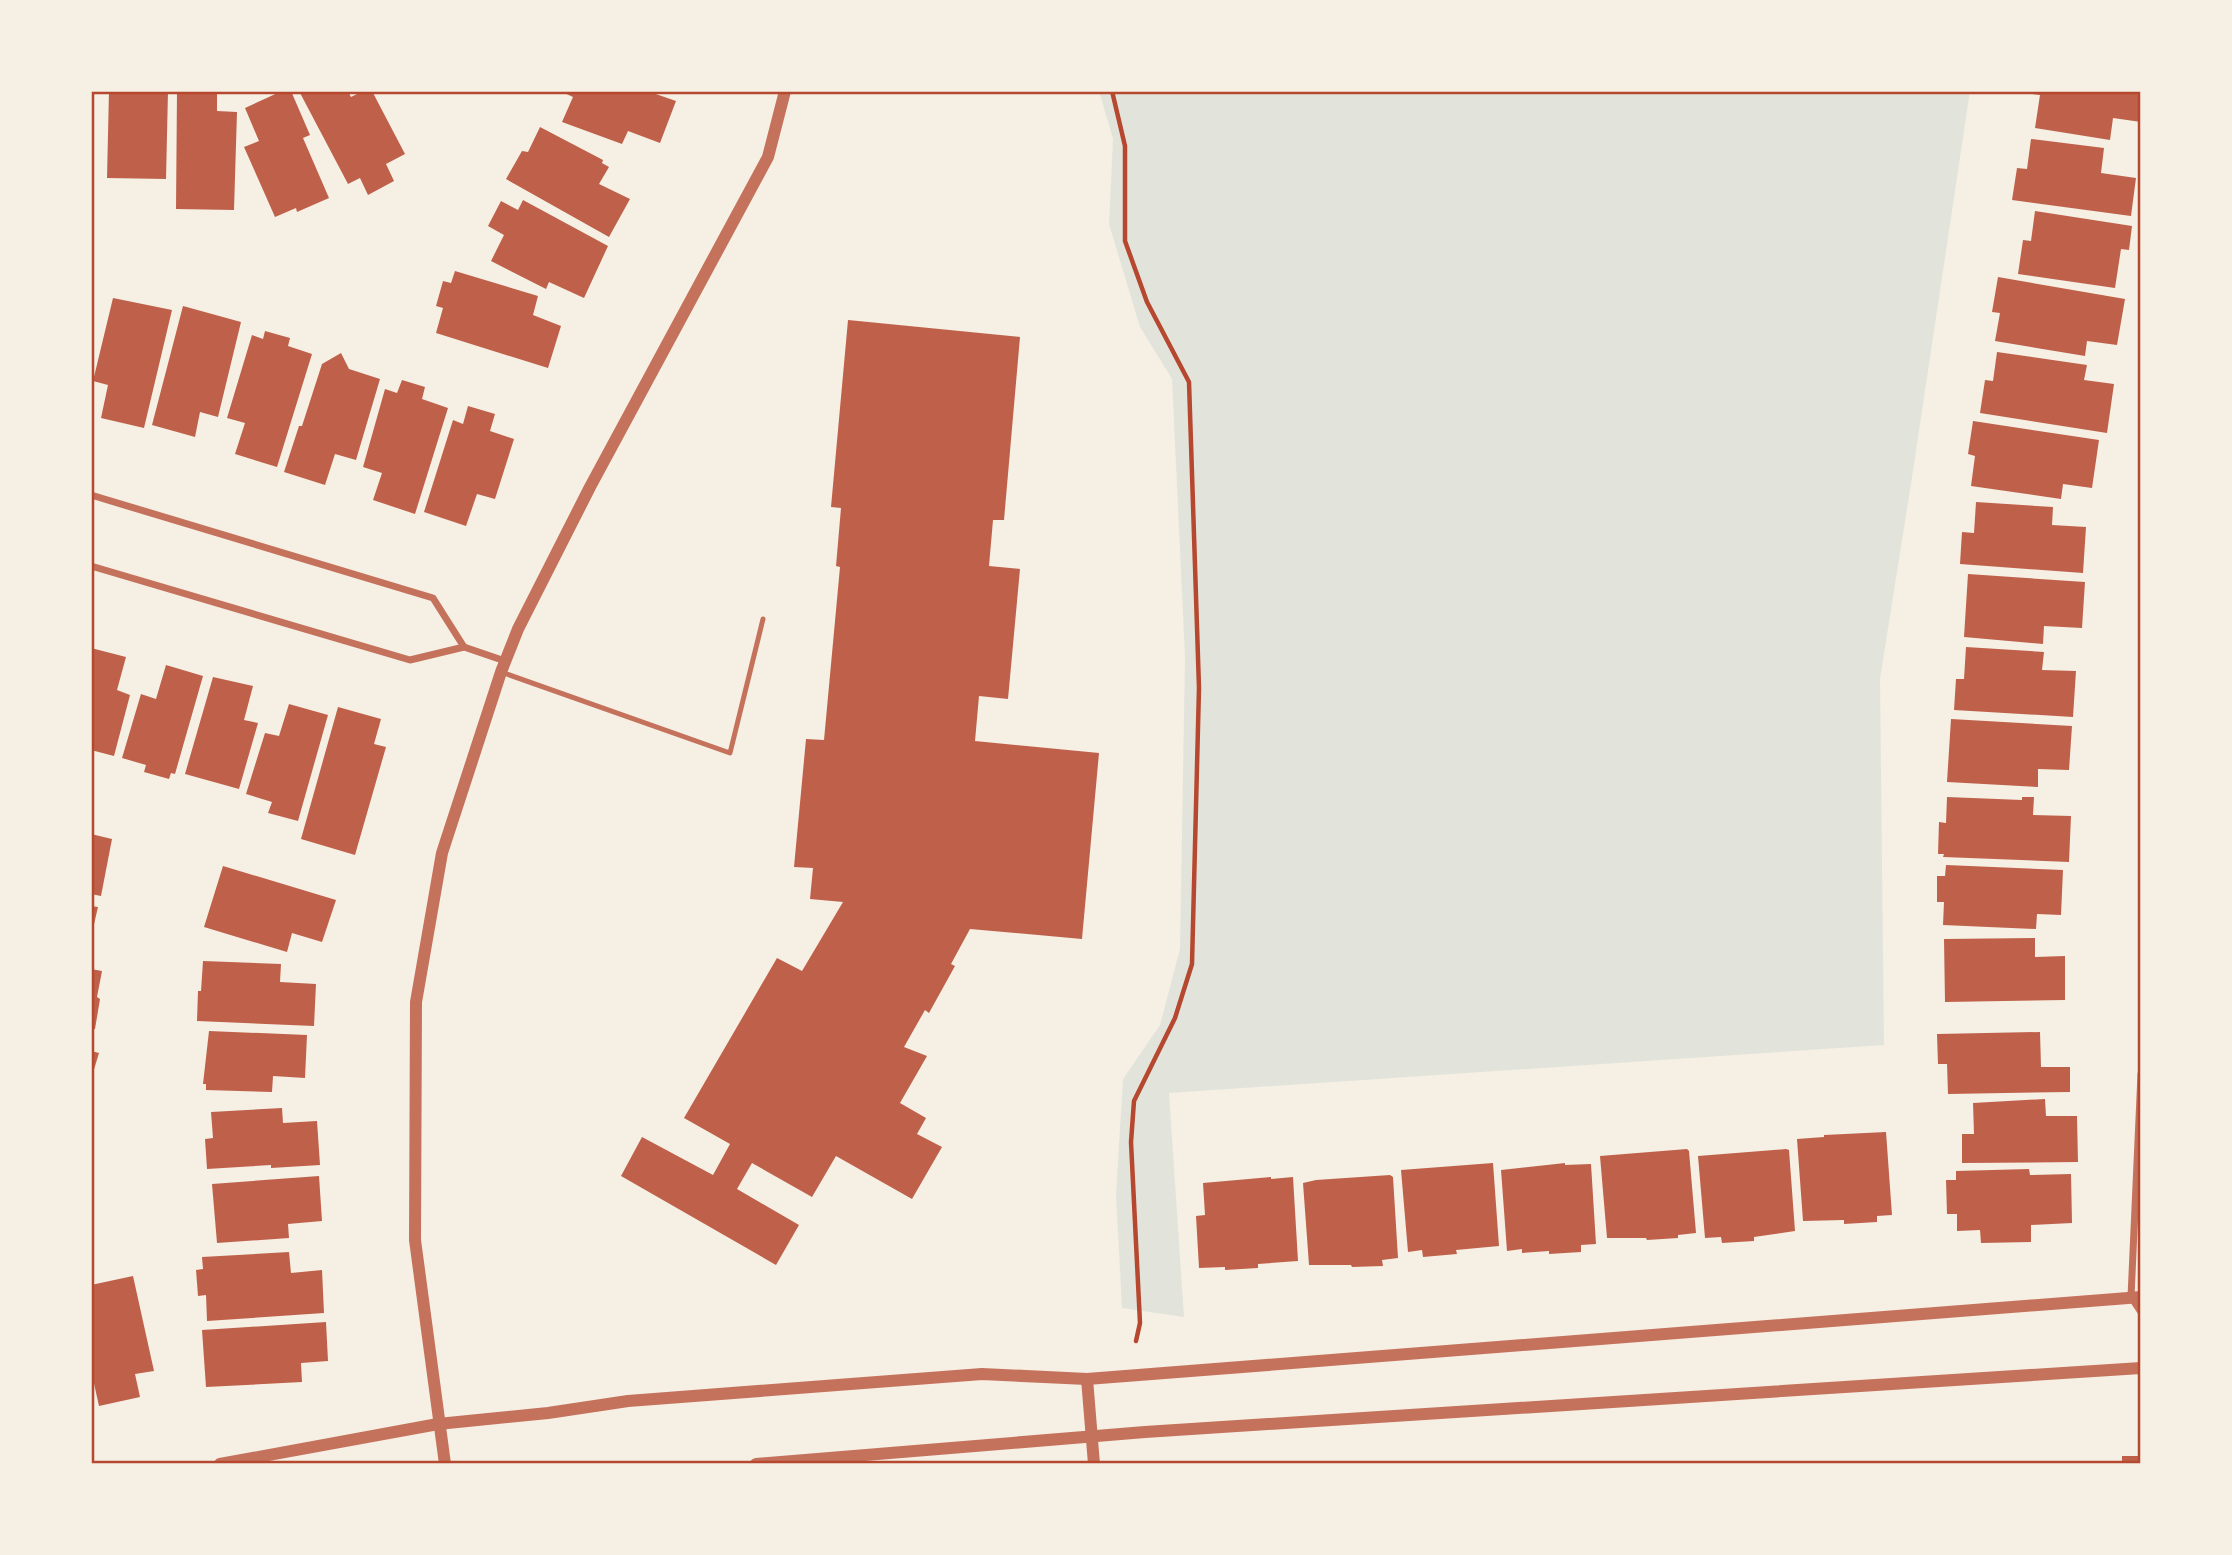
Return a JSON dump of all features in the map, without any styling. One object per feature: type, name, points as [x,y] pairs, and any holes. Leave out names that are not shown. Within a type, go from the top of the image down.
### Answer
[{"type":"street","points":[[445,1464],[415,1240],[416,1002],[442,853],[518,629],[590,487],[768,156],[785,91]]},
{"type":"street","points":[[91,495],[433,598],[464,647],[503,667]]},
{"type":"street","points":[[91,566],[410,660],[464,647]]},
{"type":"street","points":[[2141,1074],[2136,1297],[2141,1312]]},
{"type":"street","points":[[220,1464],[438,1424],[548,1413],[628,1401],[982,1374],[1087,1379],[2136,1297]]},
{"type":"street","points":[[756,1464],[1159,1431],[2141,1368]]},
{"type":"street","points":[[1087,1379],[1094,1464]]},
{"type":"lane","points":[[503,667],[730,752],[763,619]]},
{"type":"path","points":[[1112,91],[1125,146],[1125,241],[1147,302],[1189,382],[1199,688],[1192,964],[1175,1018],[1134,1101],[1131,1142],[1140,1323],[1136,1341]]},
{"type":"shaded area","points":[[1099,91],[1970,91],[1880,679],[1884,1045],[1169,1093],[1184,1317],[1122,1308],[1116,1194],[1123,1079],[1160,1025],[1180,949],[1185,657],[1172,379],[1140,327],[1109,224],[1113,139]]},
{"type":"building","points":[[109,91],[168,91],[166,179],[107,178]]},
{"type":"building","points":[[177,91],[217,91],[217,111],[237,112],[234,210],[176,209]]},
{"type":"building","points":[[282,91],[291,91],[310,135],[303,138],[329,198],[297,212],[296,208],[275,217],[244,147],[259,141],[245,108]]},
{"type":"building","points":[[299,91],[348,91],[351,97],[363,91],[372,91],[405,154],[386,164],[394,181],[368,195],[360,178],[348,184]]},
{"type":"building","points":[[560,91],[647,91],[676,101],[660,143],[628,131],[622,144],[562,122],[573,97]]},
{"type":"building","points":[[2033,91],[2141,91],[2141,122],[2113,118],[2110,140],[2035,128],[2040,95],[2032,94]]},
{"type":"building","points":[[540,127],[603,160],[602,163],[609,167],[599,184],[630,199],[609,237],[506,179],[522,151],[528,152]]},
{"type":"building","points":[[2031,139],[2104,148],[2101,173],[2136,178],[2131,216],[2012,200],[2017,168],[2027,169]]},
{"type":"building","points":[[523,200],[608,246],[584,298],[549,282],[546,289],[491,261],[504,235],[488,226],[501,201],[518,210]]},
{"type":"building","points":[[2035,211],[2132,226],[2129,250],[2121,249],[2115,288],[2018,274],[2023,240],[2031,241]]},
{"type":"building","points":[[455,271],[538,296],[533,315],[561,326],[548,368],[436,333],[443,308],[436,306],[443,281],[451,283]]},
{"type":"building","points":[[1998,277],[2125,299],[2117,345],[2087,341],[2085,356],[1995,341],[2000,313],[1992,312]]},
{"type":"building","points":[[113,298],[172,310],[144,428],[101,418],[108,385],[93,381]]},
{"type":"building","points":[[183,306],[241,322],[218,417],[200,412],[195,437],[152,425]]},
{"type":"building","points":[[848,320],[1020,337],[1004,520],[993,520],[989,566],[1020,569],[1008,699],[979,696],[975,741],[1099,753],[1082,939],[970,929],[951,964],[955,966],[929,1013],[925,1010],[904,1047],[927,1056],[900,1103],[926,1118],[917,1134],[942,1147],[912,1199],[836,1156],[812,1197],[752,1163],[737,1189],[799,1225],[776,1265],[621,1176],[642,1137],[713,1175],[730,1144],[684,1118],[777,958],[802,971],[843,902],[810,899],[813,868],[794,867],[806,739],[824,740],[840,567],[836,566],[841,508],[831,507]]},
{"type":"building","points":[[265,331],[290,338],[288,346],[312,354],[277,467],[235,454],[245,423],[227,418],[252,335],[263,339]]},
{"type":"building","points":[[1997,352],[2087,365],[2084,380],[2114,384],[2107,433],[1980,413],[1985,380],[1993,381]]},
{"type":"building","points":[[341,353],[349,369],[380,379],[356,460],[335,454],[325,485],[284,472],[322,364]]},
{"type":"building","points":[[402,380],[425,387],[422,399],[448,408],[415,514],[373,500],[382,473],[363,467],[385,389],[397,393]]},
{"type":"building","points":[[468,406],[495,414],[490,431],[514,439],[495,499],[477,494],[466,526],[424,512],[453,420],[463,424]]},
{"type":"building","points":[[1973,421],[2099,440],[2092,488],[2063,484],[2061,499],[1971,486],[1975,456],[1968,454]]},
{"type":"building","points":[[1976,502],[2053,507],[2052,525],[2086,527],[2083,573],[1960,564],[1962,532],[1974,533]]},
{"type":"building","points":[[1968,574],[2085,582],[2082,628],[2044,626],[2043,644],[1964,637]]},
{"type":"building","points":[[1966,647],[2044,652],[2042,670],[2076,671],[2073,717],[1954,710],[1956,679],[1964,679]]},
{"type":"building","points":[[91,648],[126,657],[117,690],[130,695],[114,756],[91,750]]},
{"type":"building","points":[[166,665],[203,676],[175,774],[171,773],[169,779],[144,772],[146,765],[122,758],[141,694],[156,699]]},
{"type":"building","points":[[213,677],[253,686],[244,720],[258,723],[239,789],[185,774]]},
{"type":"building","points":[[289,704],[328,715],[298,821],[268,813],[272,802],[246,794],[265,733],[279,736]]},
{"type":"building","points":[[338,707],[381,719],[374,744],[386,747],[355,855],[301,839]]},
{"type":"building","points":[[1951,719],[2072,726],[2069,770],[2038,769],[2038,787],[1947,782]]},
{"type":"building","points":[[1947,797],[2022,800],[2022,797],[2034,797],[2033,815],[2071,816],[2069,862],[1943,857],[1944,854],[1938,854],[1939,822],[1946,823]]},
{"type":"building","points":[[91,834],[112,839],[101,896],[91,894]]},
{"type":"building","points":[[1946,865],[2063,870],[2061,915],[2037,914],[2036,929],[1943,925],[1944,902],[1937,902],[1937,876],[1945,876]]},
{"type":"building","points":[[223,866],[336,900],[322,942],[292,933],[287,952],[204,927]]},
{"type":"building","points":[[91,906],[98,907],[92,933],[91,933]]},
{"type":"building","points":[[2035,938],[2035,957],[2065,956],[2065,1000],[1945,1002],[1944,939]]},
{"type":"building","points":[[203,961],[281,964],[280,982],[316,984],[314,1026],[197,1021]]},
{"type":"building","points":[[91,969],[102,971],[95,1029],[91,1029]]},
{"type":"building","points":[[209,1031],[307,1035],[305,1078],[273,1076],[272,1092],[206,1090],[206,1084],[203,1084]]},
{"type":"building","points":[[2040,1032],[2041,1067],[2070,1067],[2070,1092],[1948,1094],[1947,1064],[1938,1064],[1937,1034]]},
{"type":"building","points":[[91,1051],[99,1053],[92,1076],[91,1076]]},
{"type":"building","points":[[2045,1099],[2046,1116],[2077,1116],[2078,1162],[1962,1163],[1962,1134],[1974,1134],[1973,1103]]},
{"type":"building","points":[[282,1108],[283,1123],[317,1121],[320,1165],[207,1169],[205,1139],[213,1138],[211,1112]]},
{"type":"building","points":[[1886,1132],[1892,1215],[1877,1216],[1877,1222],[1844,1224],[1844,1220],[1803,1221],[1797,1139]]},
{"type":"building","points":[[1687,1149],[1696,1233],[1678,1235],[1678,1238],[1647,1240],[1607,1238],[1600,1156]]},
{"type":"building","points":[[1789,1150],[1795,1231],[1754,1237],[1754,1241],[1722,1243],[1721,1237],[1705,1238],[1698,1156]]},
{"type":"building","points":[[1493,1163],[1499,1246],[1456,1250],[1457,1254],[1423,1257],[1422,1250],[1408,1252],[1401,1170]]},
{"type":"building","points":[[1565,1163],[1591,1164],[1596,1244],[1581,1245],[1581,1252],[1549,1254],[1549,1251],[1522,1253],[1522,1249],[1507,1251],[1501,1170]]},
{"type":"building","points":[[2029,1169],[2030,1175],[2071,1174],[2072,1223],[2031,1225],[2031,1242],[1981,1243],[1980,1230],[1957,1231],[1957,1214],[1947,1214],[1946,1180],[1956,1180],[1956,1171]]},
{"type":"building","points":[[1390,1175],[1393,1177],[1398,1258],[1382,1260],[1383,1266],[1309,1265],[1303,1183]]},
{"type":"building","points":[[319,1176],[322,1221],[288,1224],[289,1238],[217,1243],[212,1184]]},
{"type":"building","points":[[1293,1177],[1298,1261],[1258,1264],[1258,1268],[1199,1268],[1196,1216],[1205,1215],[1203,1183]]},
{"type":"building","points":[[289,1252],[291,1273],[322,1270],[324,1313],[207,1321],[206,1295],[198,1296],[196,1270],[203,1269],[202,1257]]},
{"type":"building","points":[[133,1276],[154,1371],[135,1374],[140,1397],[99,1406],[91,1370],[91,1285]]},
{"type":"building","points":[[326,1322],[328,1361],[301,1363],[302,1382],[206,1387],[202,1330]]},
{"type":"building","points":[[2122,1456],[2141,1456],[2141,1464],[2122,1464]]}]
